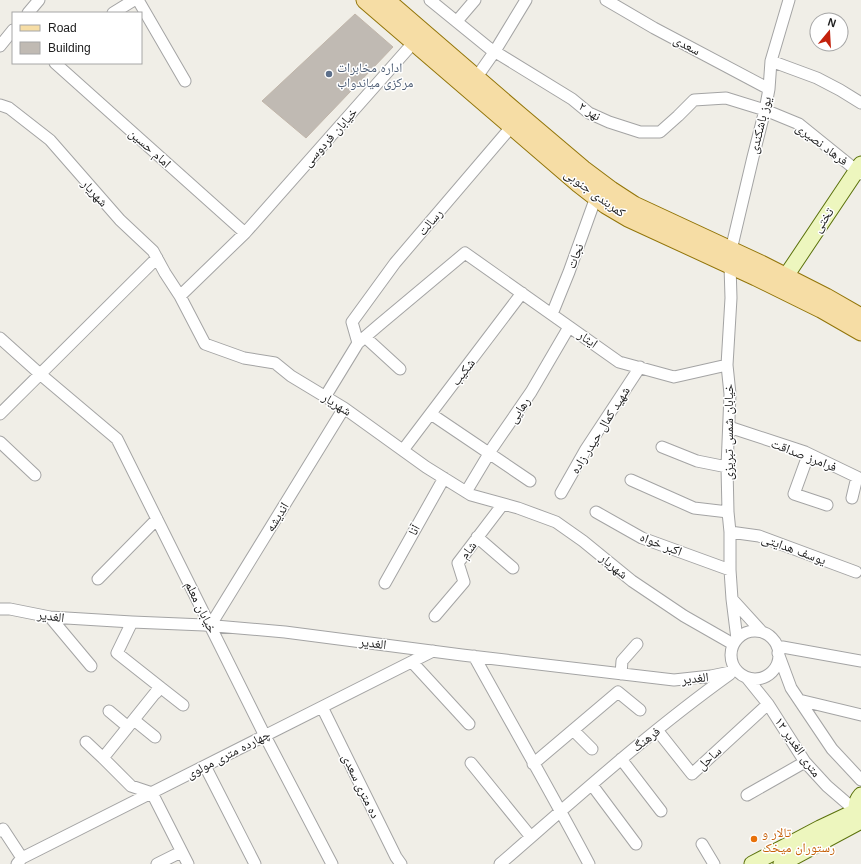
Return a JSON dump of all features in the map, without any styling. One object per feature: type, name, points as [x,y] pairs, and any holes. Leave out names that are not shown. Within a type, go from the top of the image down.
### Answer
[{"type":"main road","name":"کمربندی جنوبی","points":[[365,0],[579,184],[606,204],[628,218],[786,276],[861,317]]},
{"type":"main road","name":"کمربندی جنوبی","points":[[386,0],[583,169],[611,190],[634,205],[731,257],[861,332]]},
{"type":"main road","name":"تختی","points":[[786,276],[860,170]]},
{"type":"main road","points":[[859,817],[856,805],[861,795]]},
{"type":"main road","points":[[752,864],[820,828],[859,817]]},
{"type":"main road","points":[[781,864],[859,817]]},
{"type":"street","points":[[29,12],[39,0]]},
{"type":"street","points":[[115,12],[134,0]]},
{"type":"street","points":[[138,0],[185,81]]},
{"type":"street","name":"نهر ۲","points":[[430,0],[489,48],[572,99],[589,113],[609,122],[640,132],[660,132],[694,100],[726,98],[765,110]]},
{"type":"street","points":[[456,21],[475,0]]},
{"type":"street","points":[[476,78],[495,51],[526,0]]},
{"type":"street","name":"سعدی","points":[[606,0],[660,31],[769,89]]},
{"type":"street","name":"یوز باشکندی","points":[[731,257],[752,157],[765,110],[769,89],[771,61],[789,0]]},
{"type":"street","points":[[0,46],[12,31]]},
{"type":"street","name":"خیابان فردوسی","points":[[180,296],[244,233],[414,42]]},
{"type":"street","points":[[771,61],[817,78],[861,103]]},
{"type":"street","name":"امام حسین","points":[[56,64],[244,233]]},
{"type":"street","name":"شهریار","points":[[0,105],[9,108],[50,140],[120,220],[153,252],[180,296],[205,344],[244,358],[275,363],[291,376],[344,408],[466,492],[471,495],[518,508],[556,522],[583,541],[632,581],[684,616],[735,642]]},
{"type":"street","name":"فرهاد نصیری","points":[[765,110],[799,124],[860,170]]},
{"type":"street","name":"رسالت","points":[[361,340],[352,322],[395,263],[512,126]]},
{"type":"street","name":"نجات","points":[[552,314],[596,197]]},
{"type":"street","name":"ایثار","points":[[361,340],[465,253],[619,362],[674,377],[727,365]]},
{"type":"street","name":"خیابان شمس تبریزی","points":[[731,257],[727,365],[730,394],[728,512],[735,642]]},
{"type":"street","points":[[0,414],[157,258]]},
{"type":"street","name":"شکیب","points":[[403,450],[522,293]]},
{"type":"street","name":"رهایی","points":[[466,492],[531,392],[569,327]]},
{"type":"street","points":[[325,397],[361,340],[400,369]]},
{"type":"street","name":"خیابان معلم","points":[[2,344],[117,439],[265,736],[332,864]]},
{"type":"street","name":"شهید کمال حیدر زاده","points":[[560,493],[586,449],[640,367]]},
{"type":"street","name":"اندیشه","points":[[210,626],[344,408]]},
{"type":"street","points":[[431,414],[530,481]]},
{"type":"street","name":"فرامرز صداقت","points":[[729,427],[805,452],[857,477],[852,498]]},
{"type":"street","points":[[0,442],[35,475]]},
{"type":"street","points":[[662,447],[697,461],[728,467]]},
{"type":"street","points":[[805,452],[806,461],[794,494],[827,505]]},
{"type":"street","name":"آنا","points":[[385,583],[444,478]]},
{"type":"street","points":[[631,480],[694,508],[728,512]]},
{"type":"street","name":"شام","points":[[436,616],[464,582],[458,563],[503,504]]},
{"type":"street","name":"اکبر خواه","points":[[596,512],[642,538],[730,570]]},
{"type":"street","points":[[98,580],[157,519]]},
{"type":"street","name":"یوسف هدایتی","points":[[730,532],[759,536],[856,572]]},
{"type":"street","points":[[477,538],[513,568]]},
{"type":"street","points":[[732,599],[762,632]]},
{"type":"street","name":"الغدیر","points":[[5,609],[50,617],[210,626],[285,632],[674,680],[711,676],[735,670]]},
{"type":"street","points":[[50,617],[91,666]]},
{"type":"street","points":[[132,622],[117,653],[183,705]]},
{"type":"street","points":[[748,631],[762,632],[769,635],[773,640],[778,650],[779,659],[776,666],[767,676],[754,680],[740,675],[735,670],[730,658],[730,651],[735,642],[748,631]]},
{"type":"street","points":[[621,674],[622,661],[638,644]]},
{"type":"street","points":[[778,650],[861,661]]},
{"type":"street","name":"۱۲ متری الغدیر","points":[[778,650],[791,688],[832,749],[861,780]]},
{"type":"street","name":"چهارده متری مولوی","points":[[19,861],[433,651]]},
{"type":"street","points":[[474,656],[533,764],[561,811],[588,864]]},
{"type":"street","points":[[412,662],[469,724]]},
{"type":"street","name":"فرهنگ","points":[[500,864],[620,759],[735,670]]},
{"type":"street","name":"۱۲ متری الغدیر","points":[[747,678],[768,704],[805,762],[859,817]]},
{"type":"street","points":[[103,758],[160,687]]},
{"type":"street","points":[[103,758],[160,687]]},
{"type":"street","points":[[533,764],[618,692],[640,710]]},
{"type":"street","points":[[799,700],[861,715]]},
{"type":"street","name":"ساحل","points":[[657,730],[692,774],[768,704]]},
{"type":"street","name":"ده متری سعدی","points":[[322,707],[396,857],[401,864]]},
{"type":"street","points":[[109,711],[155,737]]},
{"type":"street","points":[[573,730],[592,749]]},
{"type":"street","points":[[86,742],[131,786],[152,793],[188,864]]},
{"type":"street","points":[[620,759],[661,811]]},
{"type":"street","points":[[747,795],[805,762]]},
{"type":"street","points":[[471,763],[531,837]]},
{"type":"street","points":[[205,766],[255,864]]},
{"type":"street","points":[[592,785],[636,844]]},
{"type":"street","points":[[0,831],[3,829],[19,861]]},
{"type":"street","points":[[702,844],[714,864]]},
{"type":"street","points":[[157,864],[181,852]]},
{"type":"building","name":"اداره مخابرات مرکزی میاندواب","points":[[355,14],[393,47],[306,138],[262,101]]},
{"type":"place","name":"اداره مخابرات مرکزی میاندواب","points":[[329,74]]},
{"type":"place","name":"تالار و رستوران میخک","points":[[754,839]]}]
